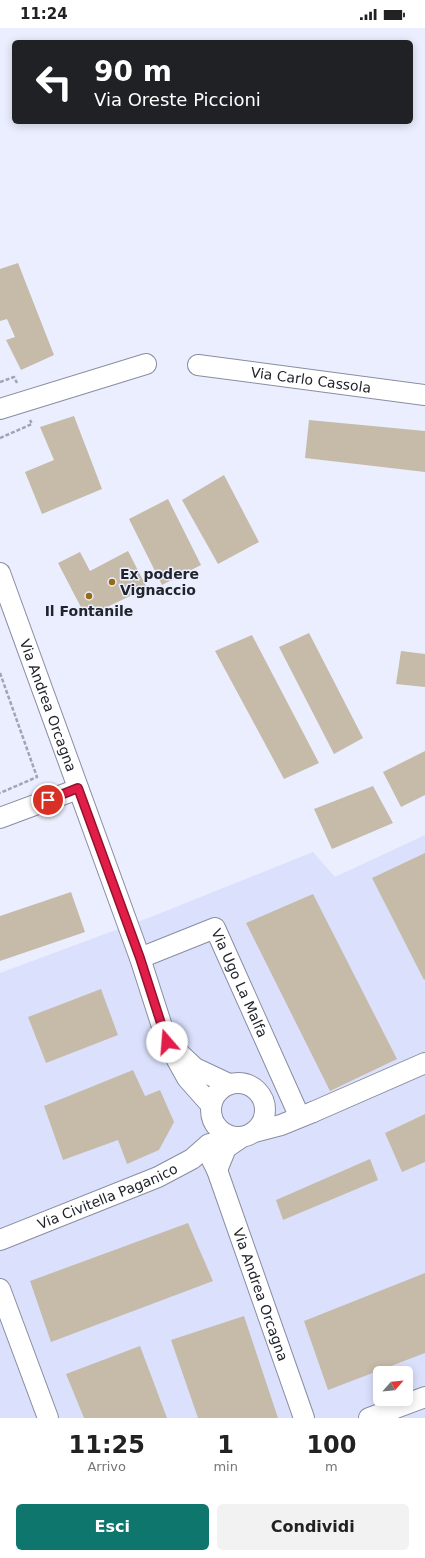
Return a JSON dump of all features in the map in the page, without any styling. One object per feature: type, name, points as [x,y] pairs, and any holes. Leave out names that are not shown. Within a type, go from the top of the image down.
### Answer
[{"type":"street","points":[[0,409],[146,364]]},
{"type":"street","name":"Via Carlo Cassola","points":[[198,365],[425,395]]},
{"type":"street","name":"Via Andrea Orcagna","points":[[0,573],[140,958],[167,1042],[187,1078],[212,1113],[218,1128],[233,1137],[248,1134]]},
{"type":"street","points":[[0,818],[78,788]]},
{"type":"street","name":"Via Ugo La Malfa","points":[[140,958],[215,928],[305,1112]]},
{"type":"street","name":"Via Andrea Orcagna","points":[[167,1042],[195,1068],[229,1084]]},
{"type":"street","points":[[248,1134],[281,1125],[305,1112],[425,1063]]},
{"type":"street","name":"Via Andrea Orcagna","points":[[304,1418],[217,1170],[211,1157],[210,1144],[212,1113],[217,1092],[229,1084],[237,1083],[251,1086],[262,1097],[305,1112]]},
{"type":"street","points":[[217,1170],[226,1148],[260,1126],[265,1112],[262,1097]]},
{"type":"street","name":"Via Civitella Paganico","points":[[0,1240],[158,1176],[192,1159],[210,1144]]},
{"type":"street","points":[[0,1290],[48,1418]]},
{"type":"street","points":[[369,1418],[425,1397]]},
{"type":"path","points":[[0,673],[37,777],[0,793]]},
{"type":"shaded area","points":[[425,835],[425,1418],[0,1418],[0,973],[156,915],[313,852],[335,877]]},
{"type":"building","points":[[18,263],[54,355],[21,370],[6,340],[15,337],[7,319],[0,321],[0,269]]},
{"type":"building","points":[[74,416],[102,489],[42,514],[25,472],[54,460],[40,427]]},
{"type":"building","points":[[309,420],[425,431],[425,472],[305,458]]},
{"type":"building","points":[[224,475],[259,542],[218,564],[182,500]]},
{"type":"building","points":[[168,499],[201,565],[162,585],[129,519]]},
{"type":"building","name":"Ex podere Vignaccio","points":[[128,551],[147,588],[86,617],[58,563],[80,552],[90,571]]},
{"type":"building","points":[[309,633],[363,738],[334,754],[279,647]]},
{"type":"building","points":[[252,635],[319,763],[284,779],[215,651]]},
{"type":"building","points":[[401,651],[425,654],[425,687],[396,684]]},
{"type":"building","points":[[425,751],[425,795],[401,807],[383,772]]},
{"type":"building","points":[[373,786],[393,823],[332,849],[314,809]]},
{"type":"building","points":[[425,853],[425,979],[424,980],[372,878]]},
{"type":"building","points":[[71,892],[85,932],[0,961],[0,916]]},
{"type":"building","points":[[313,894],[397,1059],[330,1091],[246,923]]},
{"type":"building","points":[[101,989],[118,1035],[46,1063],[28,1017]]},
{"type":"building","points":[[133,1070],[145,1096],[160,1090],[174,1122],[159,1150],[127,1164],[118,1140],[63,1160],[44,1106]]},
{"type":"building","points":[[425,1114],[425,1162],[402,1172],[385,1133]]},
{"type":"building","points":[[370,1159],[378,1180],[283,1220],[276,1200]]},
{"type":"building","points":[[188,1223],[213,1281],[51,1342],[30,1281]]},
{"type":"building","points":[[425,1273],[425,1353],[391,1366],[373,1366],[373,1373],[328,1390],[304,1321]]},
{"type":"building","points":[[244,1316],[278,1418],[198,1418],[171,1340]]},
{"type":"building","points":[[140,1346],[167,1418],[84,1418],[66,1374]]},
{"type":"place","name":"Ex podere Vignaccio","points":[[112,582]]},
{"type":"place","name":"Il Fontanile","points":[[89,596]]},
{"type":"route","points":[[48,800],[78,788],[140,958],[167,1042]]}]
